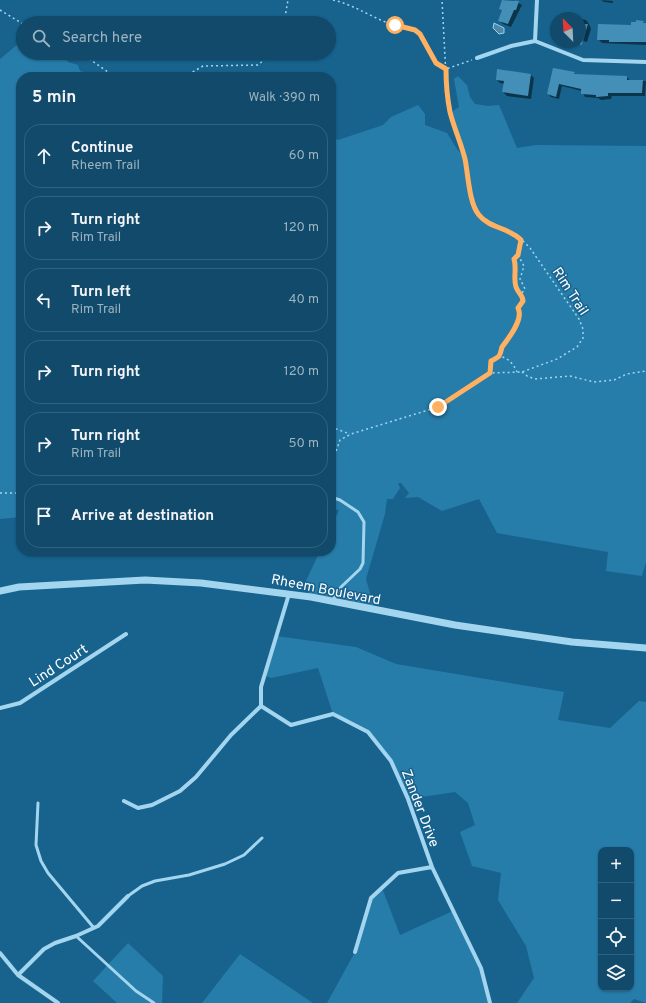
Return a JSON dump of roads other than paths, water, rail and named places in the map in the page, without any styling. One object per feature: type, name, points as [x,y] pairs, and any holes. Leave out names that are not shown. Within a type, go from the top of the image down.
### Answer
[{"type":"street","points":[[535,41],[537,0]]},
{"type":"street","points":[[477,58],[511,46],[535,41],[583,60],[646,62]]},
{"type":"street","name":"Rheem Boulevard","points":[[0,591],[18,587],[145,580],[201,582],[289,593],[381,612],[455,625],[572,642],[646,648]]},
{"type":"street","points":[[124,801],[138,808],[152,805],[180,791],[196,777],[231,735],[261,706],[260,687],[289,593]]},
{"type":"street","name":"Lind Court","points":[[0,708],[20,703],[126,634]]},
{"type":"street","name":"Zander Drive","points":[[261,706],[291,725],[334,714],[368,732],[391,761],[408,799],[432,867],[481,968],[490,1003]]},
{"type":"street","points":[[355,952],[371,898],[398,872],[432,867]]},
{"type":"street","points":[[18,975],[44,949],[55,943],[76,936],[98,926],[128,896]]},
{"type":"street","points":[[0,953],[18,975],[58,1003]]},
{"type":"lane","points":[[332,601],[336,594],[360,569],[363,563],[364,522],[358,512],[336,499]]},
{"type":"lane","points":[[38,803],[36,845],[41,861],[94,928]]},
{"type":"lane","points":[[128,896],[142,886],[156,881],[189,875],[225,864],[244,855],[262,838]]},
{"type":"lane","points":[[76,936],[136,991],[154,1003]]}]
